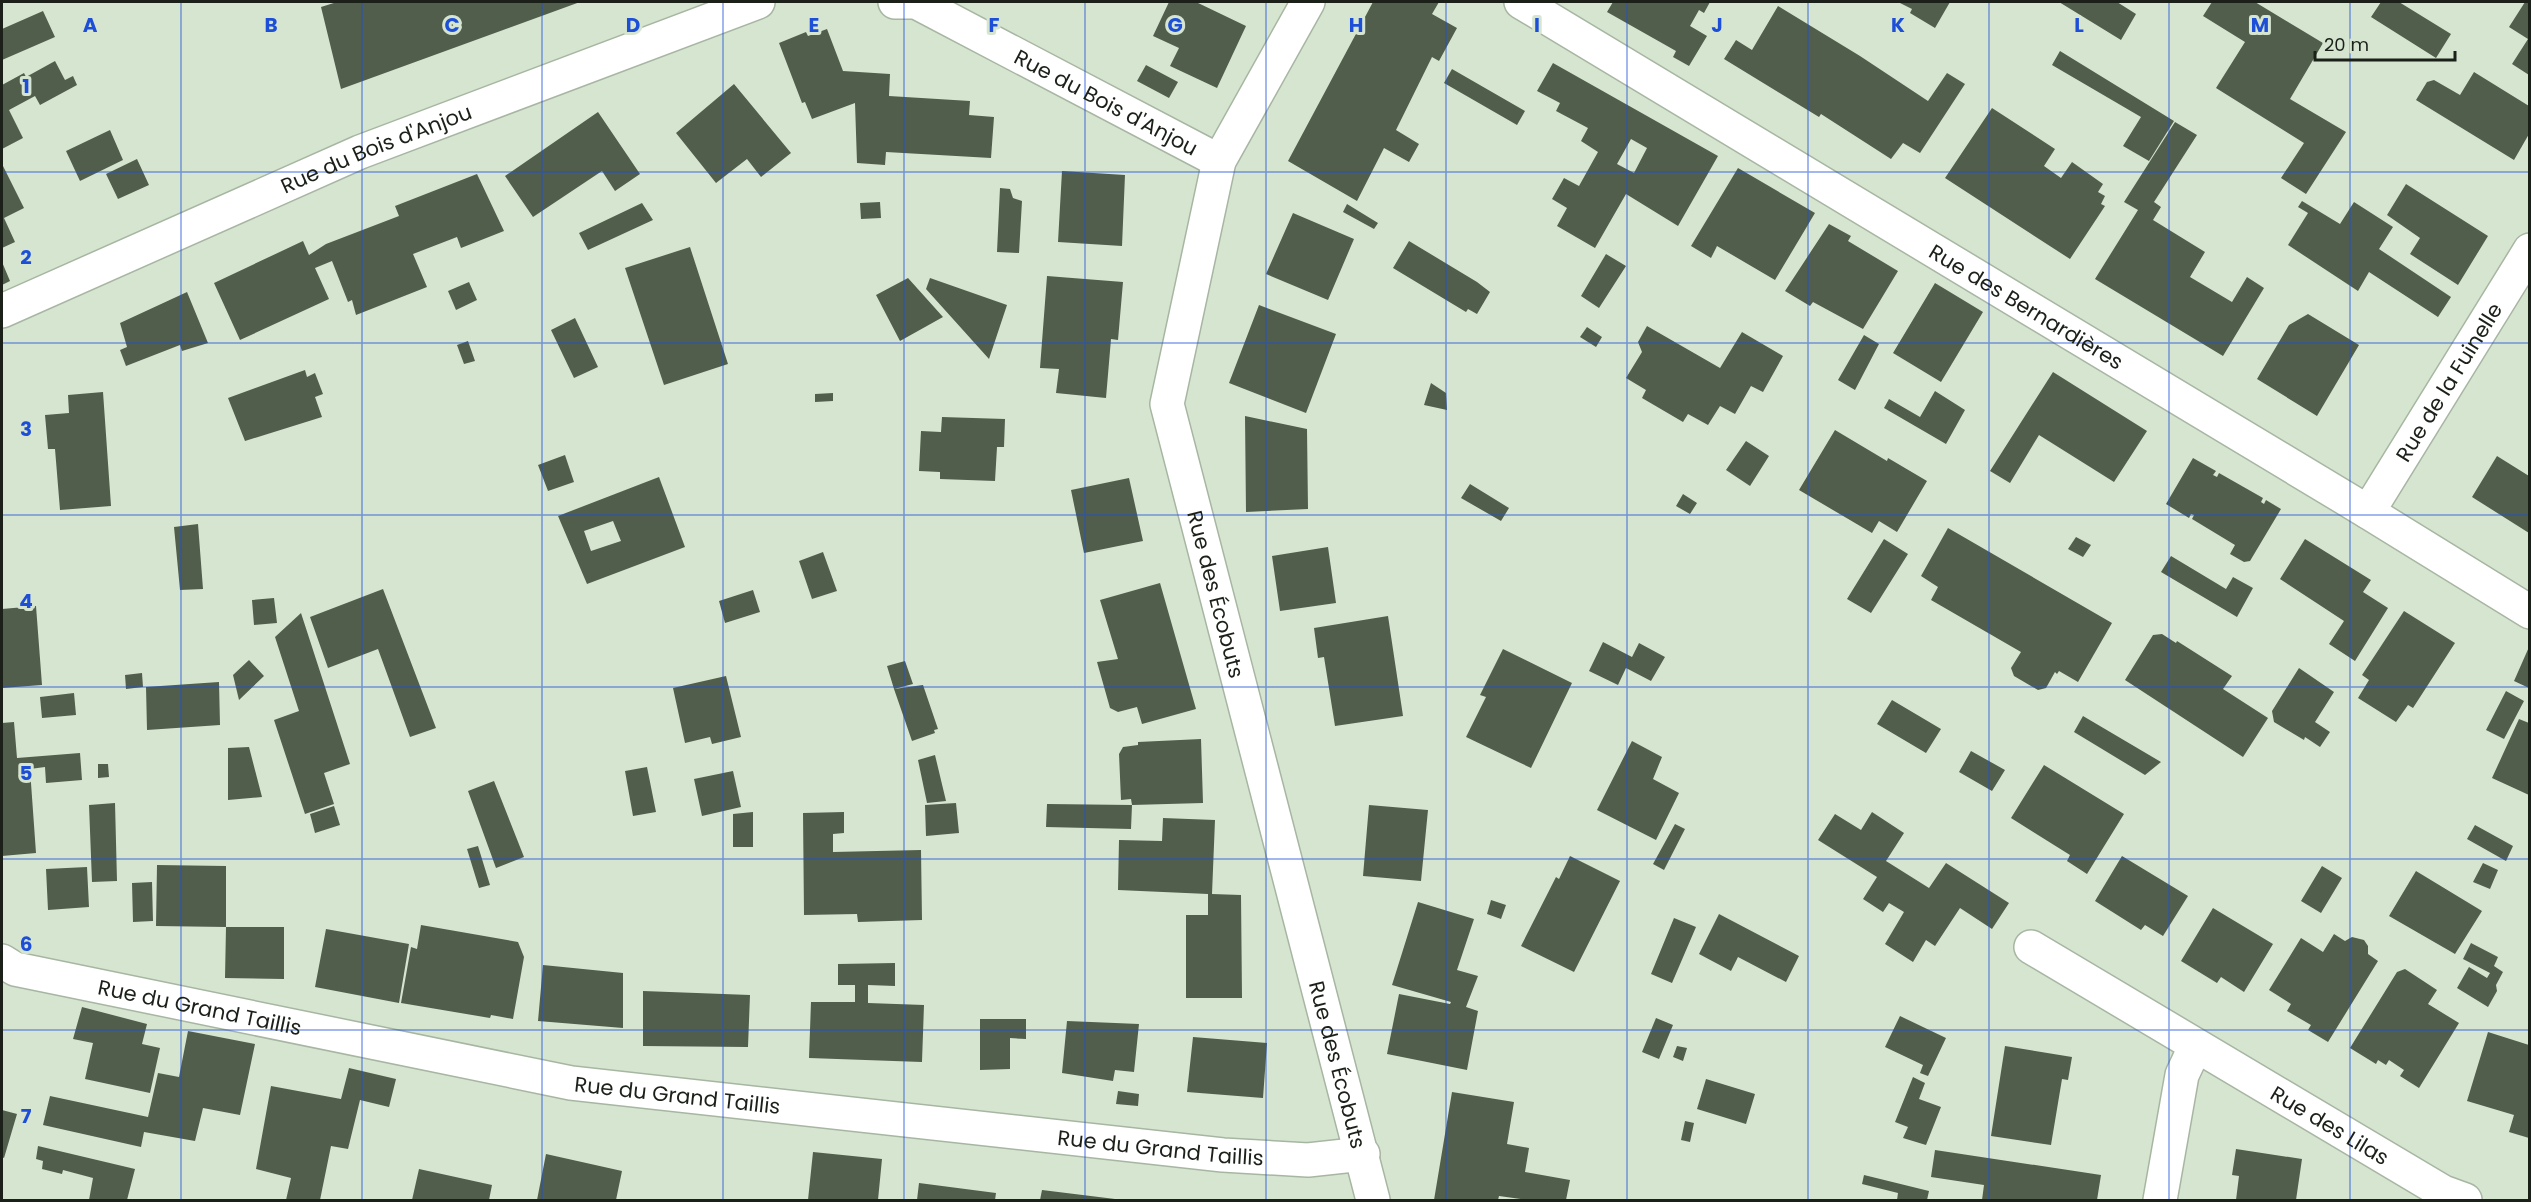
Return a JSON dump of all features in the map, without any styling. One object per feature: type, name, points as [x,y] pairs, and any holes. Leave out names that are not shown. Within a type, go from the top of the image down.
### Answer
[{"type":"street","name":"Rue du Bois d'Anjou","points":[[2,311],[360,152],[758,2]]},
{"type":"street","name":"Rue du Bois d'Anjou","points":[[895,2],[916,3],[1219,161]]},
{"type":"street","name":"Rue des Écobuts","points":[[1308,2],[1219,161],[1167,404],[1373,1200]]},
{"type":"street","name":"Rue des Bernardières","points":[[1521,2],[2368,512],[2529,612]]},
{"type":"street","name":"Rue de la Fuinelle","points":[[2368,512],[2529,250]]},
{"type":"street","name":"Rue des Lilas","points":[[2031,947],[2195,1047],[2442,1192],[2464,1200]]},
{"type":"street","name":"Rue du Grand Taillis","points":[[2,961],[15,969],[571,1083],[1223,1155],[1308,1160],[1363,1155]]},
{"type":"street","points":[[2160,1200],[2182,1075],[2195,1047]]},
{"type":"building","points":[[337,2],[580,2],[341,89],[321,7]]},
{"type":"building","points":[[1169,2],[1196,2],[1246,26],[1217,88],[1170,66],[1179,48],[1153,36]]},
{"type":"building","points":[[1373,2],[1439,2],[1432,14],[1457,28],[1439,61],[1432,57],[1396,130],[1419,144],[1409,162],[1384,148],[1357,201],[1288,161]]},
{"type":"building","points":[[1613,2],[1710,2],[1704,13],[1699,10],[1690,26],[1707,36],[1689,66],[1673,57],[1676,51],[1607,12]]},
{"type":"building","points":[[1898,2],[1950,2],[1935,28],[1910,13],[1912,9]]},
{"type":"building","points":[[2059,2],[2117,2],[2136,14],[2121,40]]},
{"type":"building","points":[[2212,2],[2255,2],[2323,43],[2290,99],[2346,132],[2306,194],[2281,178],[2304,143],[2216,88],[2245,42],[2203,16]]},
{"type":"building","points":[[2381,2],[2399,2],[2451,34],[2436,58],[2371,17]]},
{"type":"building","points":[[2525,2],[2529,2],[2529,75],[2512,64],[2528,39],[2509,27]]},
{"type":"building","points":[[1778,6],[1928,101],[1947,73],[1965,84],[1920,153],[1903,143],[1891,159],[1821,114],[1819,117],[1724,59],[1736,40],[1752,50]]},
{"type":"building","points":[[43,11],[55,37],[2,60],[2,29]]},
{"type":"building","points":[[827,29],[843,71],[890,74],[889,96],[970,101],[969,115],[994,117],[991,158],[886,152],[885,165],[857,163],[855,103],[812,119],[805,102],[802,103],[779,43],[806,32],[808,36]]},
{"type":"building","points":[[2060,51],[2174,121],[2149,161],[2123,146],[2141,117],[2052,65]]},
{"type":"building","points":[[55,61],[65,80],[73,76],[77,85],[40,105],[35,96],[9,110],[23,138],[2,149],[2,85],[24,73],[26,77]]},
{"type":"building","points":[[1553,63],[1718,156],[1678,226],[1626,194],[1595,248],[1557,226],[1567,208],[1552,199],[1564,178],[1579,186],[1598,152],[1581,141],[1588,128],[1556,111],[1560,103],[1537,91]],"holes":[[[1631,139],[1647,148],[1634,173],[1617,164]]]},
{"type":"building","points":[[1146,65],[1178,82],[1169,98],[1137,81]]},
{"type":"building","points":[[1452,69],[1525,111],[1517,125],[1444,83]]},
{"type":"building","points":[[2474,72],[2529,106],[2529,134],[2514,160],[2416,100],[2427,82],[2434,80],[2460,95]]},
{"type":"building","points":[[734,84],[791,153],[761,177],[747,159],[716,183],[676,133]]},
{"type":"building","points":[[1992,108],[2055,149],[2044,166],[2061,178],[2072,162],[2103,184],[2098,192],[2105,196],[2101,204],[2105,206],[2070,259],[1945,178]]},
{"type":"building","points":[[598,112],[640,174],[615,191],[602,171],[533,217],[505,176]]},
{"type":"building","points":[[2175,122],[2197,135],[2154,202],[2161,207],[2153,220],[2205,252],[2190,277],[2232,302],[2247,277],[2264,288],[2223,356],[2095,279],[2138,210],[2124,202]]},
{"type":"building","points":[[110,130],[123,160],[80,181],[66,151]]},
{"type":"building","points":[[137,159],[149,185],[118,199],[106,174]]},
{"type":"building","points":[[2,164],[24,208],[4,218],[15,242],[2,248]]},
{"type":"building","points":[[1738,168],[1815,213],[1775,280],[1717,246],[1711,258],[1691,246]]},
{"type":"building","points":[[1062,171],[1125,175],[1122,246],[1058,242]]},
{"type":"building","points":[[477,174],[504,231],[461,248],[457,237],[413,254],[427,287],[356,315],[352,300],[348,302],[332,261],[315,268],[329,299],[240,340],[214,283],[303,241],[309,255],[326,244],[399,216],[395,206]]},
{"type":"building","points":[[2406,184],[2488,236],[2458,285],[2410,254],[2420,238],[2387,215]]},
{"type":"building","points":[[1000,188],[1010,189],[1013,198],[1022,201],[1019,253],[997,252]]},
{"type":"building","points":[[2302,201],[2340,224],[2354,202],[2393,227],[2379,249],[2451,297],[2438,317],[2369,272],[2358,291],[2288,245],[2308,213],[2298,207]]},
{"type":"building","points":[[880,202],[881,218],[861,219],[860,203]]},
{"type":"building","points":[[642,203],[653,220],[588,250],[579,233]]},
{"type":"building","points":[[1347,204],[1378,223],[1374,229],[1343,212]]},
{"type":"building","points":[[1293,213],[1354,239],[1328,300],[1266,274]]},
{"type":"building","points":[[1829,224],[1851,236],[1848,241],[1898,271],[1863,329],[1813,302],[1810,306],[1785,291]]},
{"type":"building","points":[[1409,241],[1490,292],[1477,314],[1468,309],[1466,312],[1393,268]]},
{"type":"building","points":[[690,247],[728,364],[664,385],[625,268]]},
{"type":"building","points":[[1606,254],[1626,266],[1599,308],[1581,296]]},
{"type":"building","points":[[2,262],[10,281],[2,285]]},
{"type":"building","points":[[1047,276],[1123,282],[1118,340],[1111,339],[1106,398],[1056,393],[1059,369],[1040,368]]},
{"type":"building","points":[[908,278],[943,317],[900,341],[876,295]]},
{"type":"building","points":[[930,278],[1007,305],[989,359],[926,289]]},
{"type":"building","points":[[469,282],[477,300],[456,310],[448,291]]},
{"type":"building","points":[[1935,283],[1983,312],[1941,382],[1893,353]]},
{"type":"building","points":[[187,292],[208,343],[182,351],[180,345],[126,366],[120,350],[127,347],[120,323]]},
{"type":"building","points":[[1259,305],[1336,334],[1306,413],[1229,383]]},
{"type":"building","points":[[2308,314],[2359,345],[2317,416],[2257,379],[2289,325]]},
{"type":"building","points":[[575,318],[598,367],[574,378],[551,330]]},
{"type":"building","points":[[1647,326],[1720,368],[1742,332],[1783,356],[1763,392],[1751,386],[1735,414],[1720,406],[1708,425],[1688,414],[1683,422],[1642,398],[1646,390],[1626,378],[1642,352],[1638,342]]},
{"type":"building","points":[[1587,327],[1602,337],[1596,347],[1580,337]]},
{"type":"building","points":[[1864,335],[1879,344],[1855,390],[1838,380]]},
{"type":"building","points":[[468,341],[475,361],[464,364],[457,345]]},
{"type":"building","points":[[305,370],[307,377],[315,373],[323,394],[315,397],[322,417],[245,441],[228,398]]},
{"type":"building","points":[[2053,372],[2147,431],[2114,482],[2039,435],[2010,483],[1990,471]]},
{"type":"building","points":[[1431,383],[1446,393],[1447,410],[1424,405]]},
{"type":"building","points":[[1935,391],[1965,410],[1946,444],[1884,408],[1889,399],[1920,417]]},
{"type":"building","points":[[103,392],[111,506],[60,510],[55,449],[48,449],[45,415],[69,413],[68,395]]},
{"type":"building","points":[[833,393],[833,401],[815,402],[815,394]]},
{"type":"building","points":[[1245,416],[1307,429],[1308,509],[1246,512]]},
{"type":"building","points":[[942,417],[1005,419],[1004,447],[997,447],[995,481],[940,479],[940,472],[919,471],[921,431],[941,432]]},
{"type":"building","points":[[1835,430],[1887,461],[1888,458],[1927,481],[1897,532],[1879,521],[1872,533],[1799,490]]},
{"type":"building","points":[[1746,441],[1769,456],[1750,486],[1726,470]]},
{"type":"building","points":[[565,455],[574,482],[548,491],[538,465]]},
{"type":"building","points":[[2497,456],[2529,476],[2529,533],[2472,497]]},
{"type":"building","points":[[2193,458],[2216,471],[2213,475],[2217,477],[2219,473],[2263,498],[2261,502],[2264,504],[2266,500],[2281,509],[2250,561],[2244,562],[2230,554],[2235,545],[2192,519],[2194,515],[2191,514],[2189,518],[2166,504]]},
{"type":"building","points":[[659,477],[685,547],[587,584],[558,516]],"holes":[[[613,521],[621,541],[591,551],[584,531]]]},
{"type":"building","points":[[1129,478],[1143,541],[1084,553],[1071,490]]},
{"type":"building","points":[[1470,484],[1509,508],[1501,521],[1461,498]]},
{"type":"building","points":[[1683,494],[1697,503],[1690,514],[1676,506]]},
{"type":"building","points":[[198,524],[203,589],[180,590],[174,527]]},
{"type":"building","points":[[1948,528],[2112,623],[2078,682],[2059,671],[2057,674],[2055,672],[2046,688],[2038,690],[2014,676],[2011,668],[2021,652],[1931,600],[1938,587],[1921,576]]},
{"type":"building","points":[[2076,537],[2091,545],[2083,557],[2068,549]]},
{"type":"building","points":[[1884,539],[1908,554],[1871,613],[1847,599]]},
{"type":"building","points":[[2305,539],[2371,580],[2363,592],[2388,608],[2355,661],[2329,644],[2344,621],[2280,579]]},
{"type":"building","points":[[1328,547],[1336,603],[1280,611],[1272,556]]},
{"type":"building","points":[[823,552],[837,591],[812,599],[799,561]]},
{"type":"building","points":[[2171,556],[2226,589],[2233,577],[2253,588],[2237,617],[2161,572]]},
{"type":"building","points":[[1160,583],[1196,709],[1142,724],[1137,707],[1118,712],[1110,708],[1097,662],[1118,659],[1100,600]]},
{"type":"building","points":[[383,589],[436,728],[410,737],[378,649],[328,668],[310,617]]},
{"type":"building","points":[[753,590],[760,612],[725,623],[719,601]]},
{"type":"building","points":[[274,598],[277,623],[254,625],[252,600]]},
{"type":"building","points":[[36,606],[42,685],[2,688],[2,609]]},
{"type":"building","points":[[2404,611],[2455,643],[2413,708],[2408,705],[2396,722],[2358,698],[2369,680],[2362,675]]},
{"type":"building","points":[[301,613],[350,764],[324,773],[334,804],[305,814],[274,720],[299,711],[275,637]]},
{"type":"building","points":[[1388,616],[1403,716],[1335,726],[1324,657],[1318,658],[1314,628]]},
{"type":"building","points":[[2162,634],[2232,676],[2223,689],[2268,718],[2243,757],[2125,680],[2153,635]]},
{"type":"building","points":[[1603,642],[1632,657],[1639,643],[1665,657],[1651,681],[1626,668],[1618,685],[1589,671]]},
{"type":"building","points":[[2529,647],[2529,688],[2514,681]]},
{"type":"building","points":[[1503,649],[1572,683],[1531,768],[1466,737],[1486,697],[1480,695]]},
{"type":"building","points":[[249,660],[264,676],[239,700],[233,675]]},
{"type":"building","points":[[905,661],[913,684],[894,689],[887,666]]},
{"type":"building","points":[[2299,668],[2334,692],[2315,722],[2330,732],[2320,747],[2274,722],[2272,711]]},
{"type":"building","points":[[142,673],[143,687],[126,689],[125,675]]},
{"type":"building","points":[[726,676],[741,737],[712,744],[710,737],[685,743],[673,688]]},
{"type":"building","points":[[219,682],[220,725],[147,730],[146,687]]},
{"type":"building","points":[[923,685],[938,729],[934,730],[935,733],[912,741],[894,689]]},
{"type":"building","points":[[2506,691],[2524,701],[2504,739],[2486,730]]},
{"type":"building","points":[[74,693],[76,715],[42,718],[40,697]]},
{"type":"building","points":[[1892,700],[1941,729],[1926,753],[1877,724]]},
{"type":"building","points":[[2083,716],[2161,762],[2145,775],[2074,732]]},
{"type":"building","points":[[2519,719],[2529,723],[2529,795],[2492,778]]},
{"type":"building","points":[[14,722],[17,758],[80,753],[82,780],[46,783],[45,767],[30,769],[36,853],[2,856],[2,723]]},
{"type":"building","points":[[1201,739],[1203,803],[1132,805],[1131,799],[1121,800],[1119,754],[1123,747],[1138,745],[1138,742]]},
{"type":"building","points":[[1632,741],[1662,757],[1653,779],[1679,793],[1656,840],[1597,810]]},
{"type":"building","points":[[249,747],[262,797],[228,800],[228,748]]},
{"type":"building","points":[[1971,751],[2005,770],[1992,791],[1959,772]]},
{"type":"building","points":[[935,755],[946,801],[927,803],[918,760]]},
{"type":"building","points":[[98,764],[108,764],[109,777],[98,778]]},
{"type":"building","points":[[2044,765],[2124,814],[2087,874],[2067,861],[2070,855],[2011,818]]},
{"type":"building","points":[[647,767],[656,812],[633,816],[625,771]]},
{"type":"building","points":[[733,771],[741,807],[702,816],[694,779]]},
{"type":"building","points":[[494,781],[524,857],[496,868],[468,791]]},
{"type":"building","points":[[115,803],[117,881],[92,882],[89,805]]},
{"type":"building","points":[[956,803],[959,833],[926,836],[925,805]]},
{"type":"building","points":[[1047,804],[1132,805],[1131,829],[1046,827]]},
{"type":"building","points":[[1369,805],[1428,810],[1421,881],[1363,876]]},
{"type":"building","points":[[334,806],[340,825],[315,833],[310,814]]},
{"type":"building","points":[[753,812],[753,847],[733,847],[733,814]]},
{"type":"building","points":[[844,812],[844,833],[833,834],[833,852],[921,850],[922,920],[858,922],[857,914],[804,915],[803,813]]},
{"type":"building","points":[[1872,812],[1904,833],[1886,861],[1929,888],[1946,863],[2009,903],[1992,929],[1960,908],[1935,946],[1926,940],[1913,962],[1885,944],[1904,912],[1889,903],[1883,912],[1863,899],[1877,877],[1818,840],[1835,814],[1861,830]]},
{"type":"building","points":[[1163,818],[1215,820],[1212,894],[1241,895],[1242,998],[1186,998],[1186,915],[1208,915],[1208,894],[1118,890],[1119,840],[1162,841]]},
{"type":"building","points":[[1675,824],[1685,829],[1664,870],[1653,864]]},
{"type":"building","points":[[2475,825],[2513,846],[2506,861],[2467,839]]},
{"type":"building","points":[[478,846],[490,885],[479,888],[467,849]]},
{"type":"building","points":[[1570,856],[1620,881],[1574,972],[1521,946],[1556,877],[1559,879]]},
{"type":"building","points":[[2122,856],[2188,896],[2163,936],[2145,925],[2141,930],[2095,901]]},
{"type":"building","points":[[2483,863],[2498,870],[2490,889],[2473,882]]},
{"type":"building","points":[[157,865],[226,866],[226,927],[156,926]]},
{"type":"building","points":[[2322,866],[2342,878],[2321,913],[2301,901]]},
{"type":"building","points":[[87,867],[89,907],[48,910],[46,869]]},
{"type":"building","points":[[2416,871],[2482,911],[2455,954],[2389,916]]},
{"type":"building","points":[[152,882],[153,921],[133,922],[132,883]]},
{"type":"building","points":[[1491,900],[1506,905],[1501,919],[1487,914]]},
{"type":"building","points":[[1418,902],[1474,919],[1457,970],[1478,976],[1466,1007],[1478,1011],[1467,1070],[1387,1054],[1399,994],[1450,1004],[1451,1002],[1392,985]]},
{"type":"building","points":[[2213,908],[2273,944],[2244,992],[2221,977],[2217,983],[2181,961]]},
{"type":"building","points":[[1719,914],[1799,956],[1786,982],[1738,957],[1731,971],[1699,954]]},
{"type":"building","points":[[1674,918],[1696,927],[1672,983],[1651,974]]},
{"type":"building","points":[[421,925],[518,942],[524,957],[513,1019],[491,1015],[490,1018],[401,1003],[411,947],[417,949]]},
{"type":"building","points":[[226,927],[284,927],[284,979],[225,978]]},
{"type":"building","points":[[326,929],[409,944],[399,1003],[315,987]]},
{"type":"building","points":[[2334,934],[2345,941],[2352,937],[2364,940],[2368,946],[2368,954],[2378,961],[2328,1042],[2308,1030],[2311,1025],[2287,1011],[2291,1004],[2269,990],[2301,938],[2323,952]]},
{"type":"building","points":[[2471,943],[2498,957],[2494,966],[2503,972],[2496,985],[2497,991],[2488,1007],[2457,988],[2469,967],[2487,978],[2490,973],[2463,959]]},
{"type":"building","points":[[895,963],[895,986],[868,985],[868,1003],[924,1005],[922,1062],[809,1058],[811,1002],[855,1002],[855,985],[838,985],[838,964]]},
{"type":"building","points":[[543,965],[623,973],[623,1028],[538,1021]]},
{"type":"building","points":[[2405,969],[2437,990],[2428,1004],[2459,1023],[2419,1088],[2400,1076],[2404,1070],[2389,1060],[2386,1065],[2378,1060],[2376,1064],[2350,1048],[2397,972]]},
{"type":"building","points":[[643,991],[750,995],[748,1047],[643,1046]]},
{"type":"building","points":[[82,1007],[147,1024],[142,1044],[160,1048],[150,1093],[85,1079],[93,1043],[73,1039]]},
{"type":"building","points":[[1900,1016],[1946,1038],[1928,1076],[1920,1073],[1923,1065],[1885,1047]]},
{"type":"building","points":[[1656,1018],[1673,1025],[1659,1059],[1642,1052]]},
{"type":"building","points":[[980,1019],[1026,1019],[1026,1039],[1010,1038],[1010,1069],[980,1070]]},
{"type":"building","points":[[1067,1021],[1139,1024],[1134,1072],[1115,1070],[1113,1081],[1062,1073]]},
{"type":"building","points":[[188,1031],[255,1044],[240,1115],[203,1108],[195,1141],[144,1132],[141,1147],[43,1125],[50,1096],[148,1117],[158,1073],[179,1077]]},
{"type":"building","points":[[2488,1032],[2529,1045],[2529,1138],[2509,1132],[2514,1115],[2467,1101]]},
{"type":"building","points":[[1193,1037],[1267,1043],[1263,1098],[1187,1092]]},
{"type":"building","points":[[1677,1046],[1687,1048],[1683,1061],[1673,1057]]},
{"type":"building","points":[[2005,1046],[2072,1057],[2068,1080],[2062,1079],[2051,1145],[1991,1136]]},
{"type":"building","points":[[349,1068],[396,1079],[389,1107],[360,1100],[348,1149],[331,1146],[320,1200],[286,1200],[291,1178],[256,1169],[271,1086],[341,1099]]},
{"type":"building","points":[[1913,1077],[1925,1083],[1919,1099],[1941,1107],[1926,1145],[1903,1138],[1908,1127],[1895,1122]]},
{"type":"building","points":[[1706,1079],[1755,1094],[1746,1124],[1697,1109]]},
{"type":"building","points":[[1118,1091],[1139,1094],[1138,1106],[1116,1104]]},
{"type":"building","points":[[1452,1092],[1514,1102],[1507,1144],[1529,1148],[1525,1172],[1570,1180],[1566,1200],[1528,1200],[1499,1196],[1498,1200],[1434,1200]]},
{"type":"building","points":[[2,1110],[17,1114],[4,1158],[2,1157]]},
{"type":"building","points":[[1685,1121],[1694,1123],[1690,1142],[1681,1140]]},
{"type":"building","points":[[38,1146],[135,1169],[127,1200],[89,1200],[93,1178],[63,1170],[62,1174],[42,1169],[43,1161],[36,1159]]},
{"type":"building","points":[[2236,1149],[2302,1159],[2296,1200],[2236,1200],[2239,1176],[2232,1175]]},
{"type":"building","points":[[1935,1150],[2101,1175],[2097,1200],[1982,1200],[1984,1185],[1931,1177]]},
{"type":"building","points":[[813,1152],[882,1159],[878,1200],[808,1200]]},
{"type":"building","points":[[546,1154],[622,1171],[616,1200],[537,1200]]},
{"type":"building","points":[[419,1169],[492,1185],[489,1200],[412,1200]]},
{"type":"building","points":[[1864,1175],[1929,1191],[1927,1200],[1897,1200],[1898,1193],[1862,1184]]},
{"type":"building","points":[[919,1183],[996,1193],[995,1200],[917,1200]]},
{"type":"building","points":[[1042,1190],[1115,1199],[1040,1200]]}]
